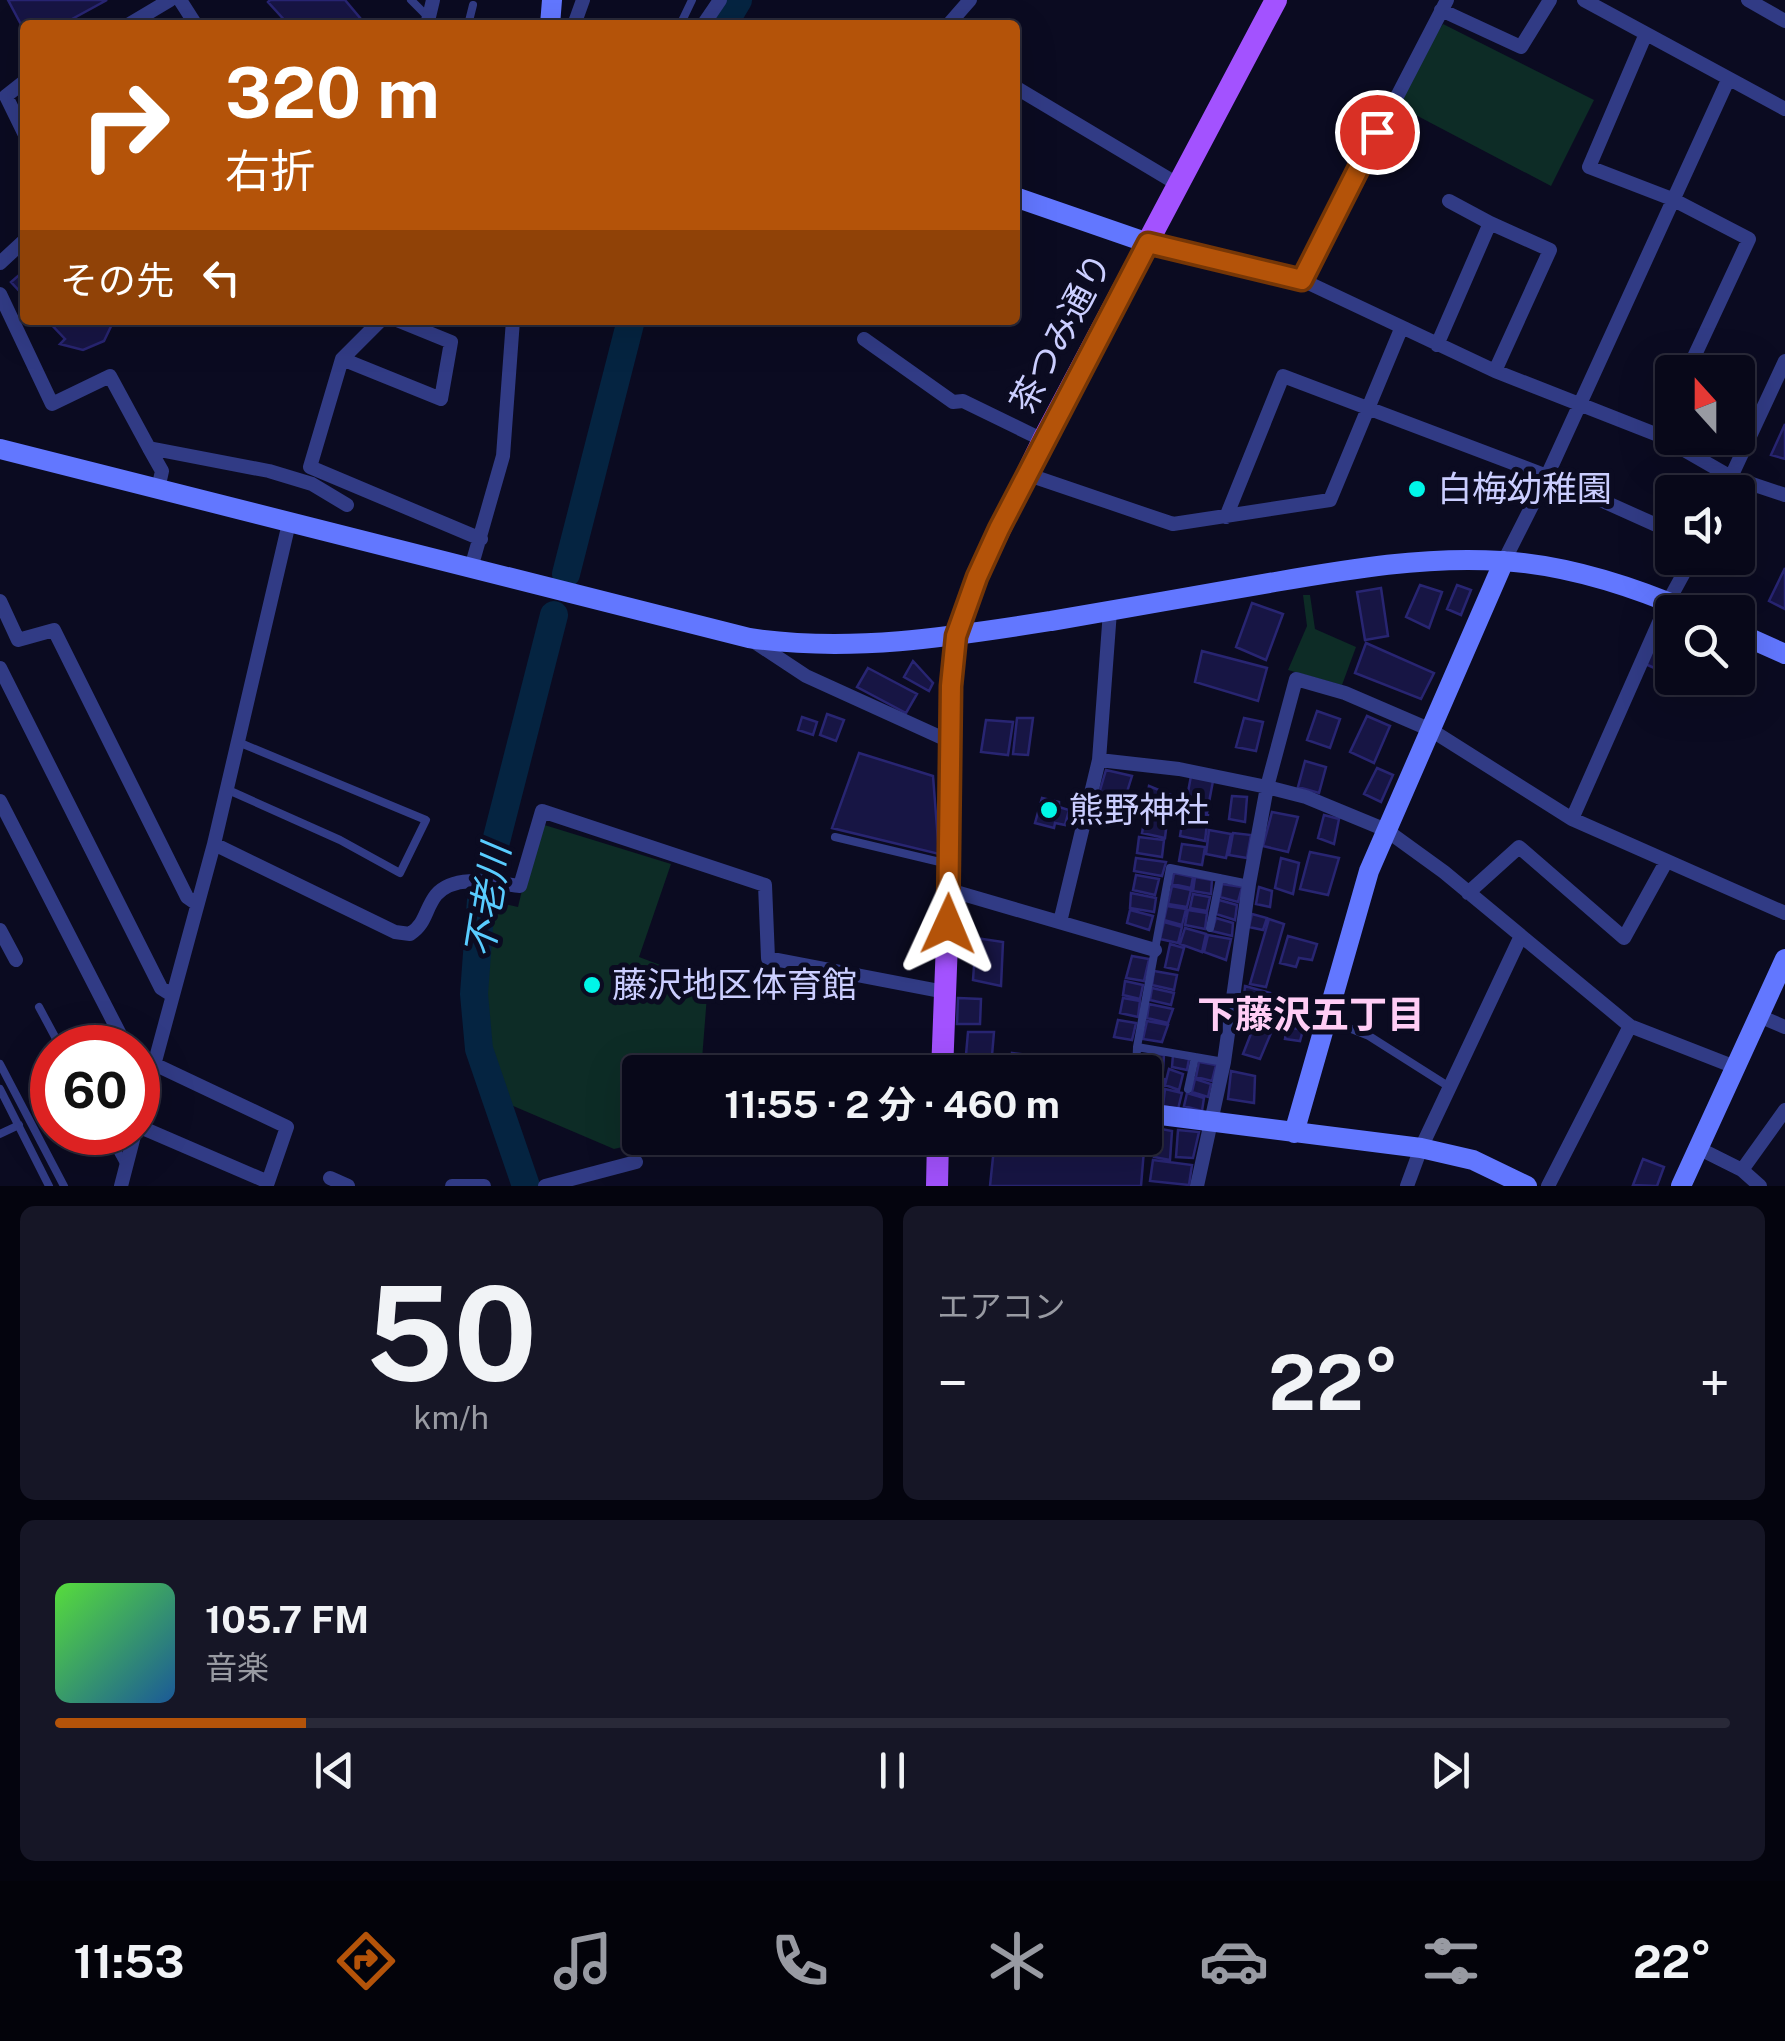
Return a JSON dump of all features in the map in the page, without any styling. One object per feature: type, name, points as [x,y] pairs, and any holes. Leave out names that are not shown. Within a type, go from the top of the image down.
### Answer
[{"type":"main road","name":"茶つみ通り","points":[[943,1055],[956,636],[977,577],[1026,474],[1276,0]]},
{"type":"main road","points":[[937,1186],[938,1155]]},
{"type":"street","points":[[136,20],[170,0]]},
{"type":"street","points":[[952,20],[970,0]]},
{"type":"street","points":[[1302,280],[1444,5],[1522,48],[1550,0]]},
{"type":"street","points":[[1584,0],[1785,109]]},
{"type":"street","points":[[1748,0],[1785,20]]},
{"type":"street","points":[[1646,36],[1590,166],[1672,199],[1749,239],[1695,355]]},
{"type":"street","points":[[1294,1133],[1368,871],[1504,561],[1580,406],[1728,80]]},
{"type":"street","points":[[20,85],[6,96],[20,125]]},
{"type":"street","points":[[1020,90],[1178,185]]},
{"type":"street","points":[[1020,199],[1148,243],[1302,280],[1495,371],[1655,434]]},
{"type":"street","points":[[1449,201],[1550,250],[1495,371]]},
{"type":"street","points":[[1437,345],[1490,223]]},
{"type":"street","points":[[0,263],[20,245]]},
{"type":"street","points":[[0,294],[52,404],[110,376],[162,471],[158,489]]},
{"type":"street","points":[[376,325],[342,359],[310,467],[480,538]]},
{"type":"street","points":[[342,359],[441,399],[451,342],[409,325]]},
{"type":"street","points":[[471,568],[503,456],[514,325]]},
{"type":"street","points":[[1026,474],[1173,524],[1330,500],[1401,329]]},
{"type":"street","points":[[864,339],[953,402],[963,400],[1044,440]]},
{"type":"street","points":[[1732,475],[1785,361]]},
{"type":"street","points":[[1226,517],[1283,376],[1547,476],[1655,524]]},
{"type":"street","points":[[149,448],[268,470],[312,484],[347,505]]},
{"type":"street","points":[[0,449],[749,638],[787,643],[846,645],[956,636],[1415,560],[1504,561],[1583,574],[1655,598]]},
{"type":"street","points":[[1692,455],[1726,475]]},
{"type":"street","points":[[1755,486],[1785,495]]},
{"type":"street","points":[[160,1041],[214,844],[289,523]]},
{"type":"street","points":[[1,609],[18,640],[54,630],[188,897],[197,904]]},
{"type":"street","points":[[1060,922],[1098,760],[1110,611]]},
{"type":"street","points":[[1572,819],[1655,631]]},
{"type":"street","points":[[749,638],[806,676],[950,741]]},
{"type":"street","points":[[1755,641],[1785,654]]},
{"type":"street","points":[[0,668],[162,988],[172,995]]},
{"type":"street","points":[[1196,1186],[1224,1062],[1268,787],[1296,679],[1345,693],[1430,730],[1572,819],[1785,913]]},
{"type":"street","points":[[1098,760],[1180,769],[1268,787],[1306,797],[1386,830],[1630,1026],[1735,1067]]},
{"type":"street","points":[[0,800],[115,1025]]},
{"type":"street","points":[[214,844],[395,932],[410,934],[422,926],[437,895],[462,882],[520,886],[542,811],[765,885],[768,958],[945,992]]},
{"type":"street","points":[[1468,893],[1519,847],[1624,938],[1666,862]]},
{"type":"street","points":[[949,890],[1155,950]]},
{"type":"street","points":[[0,930],[16,960]]},
{"type":"street","points":[[1407,1186],[1421,1148],[1520,938]]},
{"type":"street","points":[[1681,1186],[1785,959]]},
{"type":"street","points":[[1759,1016],[1785,1027]]},
{"type":"street","points":[[1548,1186],[1630,1026]]},
{"type":"street","points":[[160,1067],[287,1127],[268,1182],[160,1137]]},
{"type":"street","points":[[1742,1170],[1784,1114]]},
{"type":"street","points":[[1162,1115],[1421,1148],[1473,1160],[1527,1186]]},
{"type":"street","points":[[1698,1148],[1742,1170],[1760,1186]]},
{"type":"street","points":[[121,1186],[129,1155]]},
{"type":"street","points":[[546,1186],[636,1162]]},
{"type":"street","points":[[330,1178],[348,1186]]},
{"type":"street","points":[[452,1186],[484,1186]]},
{"type":"lane","points":[[411,0],[427,20]]},
{"type":"lane","points":[[682,20],[692,0]]},
{"type":"lane","points":[[469,20],[473,5]]},
{"type":"lane","points":[[226,789],[340,840],[400,873],[426,820],[238,742]]},
{"type":"lane","points":[[835,837],[949,864]]},
{"type":"lane","points":[[1137,1055],[1170,868],[1250,884]]},
{"type":"lane","points":[[1210,928],[1220,878]]},
{"type":"lane","points":[[39,1007],[49,1025]]},
{"type":"lane","points":[[1326,1018],[1369,1036],[1451,1088]]},
{"type":"lane","points":[[1137,1047],[1224,1062]]},
{"type":"lane","points":[[1188,1088],[1195,1057]]},
{"type":"lane","points":[[0,1064],[64,1186]]},
{"type":"lane","points":[[0,1089],[49,1186]]},
{"type":"lane","points":[[0,1134],[18,1125]]},
{"type":"lane","points":[[120,1155],[126,1166]]},
{"type":"green space","points":[[1443,24],[1594,100],[1551,186],[1391,102]]},
{"type":"green space","points":[[1303,595],[1310,595],[1315,629],[1356,647],[1342,685],[1288,670],[1307,626]]},
{"type":"green space","name":"藤沢地区体育館","points":[[538,823],[671,864],[639,957],[708,983],[702,1055],[622,1055],[622,1147],[614,1149],[497,1099],[477,987],[486,900],[518,907]]},
{"type":"building","points":[[8,0],[107,0],[70,20],[20,23]]},
{"type":"building","points":[[345,0],[362,20],[284,20],[268,2]]},
{"type":"building","points":[[20,274],[20,292],[11,282]]},
{"type":"building","points":[[52,325],[112,325],[104,341],[83,350],[60,344],[65,339]]},
{"type":"building","points":[[1785,424],[1785,459],[1771,455]]},
{"type":"building","points":[[1785,568],[1785,609],[1769,601]]},
{"type":"building","points":[[1420,585],[1442,592],[1429,628],[1406,617]]},
{"type":"building","points":[[1457,585],[1471,590],[1461,615],[1447,609]]},
{"type":"building","points":[[1381,588],[1388,636],[1365,640],[1357,592]]},
{"type":"building","points":[[1252,603],[1283,614],[1266,660],[1236,647]]},
{"type":"building","points":[[1652,640],[1655,641],[1655,668],[1643,663]]},
{"type":"building","points":[[1366,643],[1434,673],[1421,699],[1355,673]]},
{"type":"building","points":[[1202,651],[1267,668],[1258,701],[1195,682]]},
{"type":"building","points":[[913,661],[933,683],[929,691],[904,677]]},
{"type":"building","points":[[868,668],[917,694],[906,713],[857,687]]},
{"type":"building","points":[[1317,711],[1340,719],[1330,748],[1307,740]]},
{"type":"building","points":[[827,714],[844,720],[836,741],[820,735]]},
{"type":"building","points":[[1367,716],[1390,726],[1374,763],[1350,752]]},
{"type":"building","points":[[802,717],[817,722],[813,735],[798,730]]},
{"type":"building","points":[[1017,718],[1033,718],[1028,755],[1013,754]]},
{"type":"building","points":[[1244,718],[1263,722],[1256,751],[1236,747]]},
{"type":"building","points":[[986,720],[1013,722],[1008,755],[981,752]]},
{"type":"building","points":[[859,753],[933,776],[939,854],[832,828]]},
{"type":"building","points":[[1305,761],[1326,767],[1319,793],[1298,787]]},
{"type":"building","points":[[1377,768],[1393,775],[1381,802],[1364,794]]},
{"type":"building","points":[[1106,770],[1132,776],[1121,811],[1096,804]]},
{"type":"building","points":[[1191,776],[1213,781],[1207,813],[1185,808]]},
{"type":"building","points":[[1149,786],[1176,797],[1167,817],[1144,812]]},
{"type":"building","points":[[1232,796],[1247,797],[1245,822],[1229,819]]},
{"type":"building","points":[[1042,798],[1059,802],[1059,807],[1069,810],[1065,825],[1055,823],[1054,828],[1035,823]]},
{"type":"building","points":[[1184,811],[1208,815],[1205,841],[1180,836]]},
{"type":"building","points":[[1272,812],[1298,817],[1288,852],[1263,846]]},
{"type":"building","points":[[1324,815],[1339,819],[1334,844],[1318,838]]},
{"type":"building","points":[[1145,817],[1167,821],[1165,838],[1142,833]]},
{"type":"building","points":[[1209,830],[1231,834],[1226,858],[1206,854]]},
{"type":"building","points":[[1233,833],[1251,835],[1247,858],[1229,855]]},
{"type":"building","points":[[1139,837],[1164,840],[1162,857],[1137,853]]},
{"type":"building","points":[[1182,844],[1205,847],[1202,865],[1179,861]]},
{"type":"building","points":[[1310,852],[1339,858],[1328,895],[1300,889]]},
{"type":"building","points":[[1136,858],[1166,862],[1162,876],[1134,871]]},
{"type":"building","points":[[1281,858],[1299,863],[1293,894],[1275,888]]},
{"type":"building","points":[[1174,873],[1193,877],[1191,888],[1172,884]]},
{"type":"building","points":[[1136,875],[1159,879],[1155,895],[1133,890]]},
{"type":"building","points":[[1195,877],[1212,880],[1211,894],[1193,891]]},
{"type":"building","points":[[1222,884],[1242,887],[1238,902],[1220,897]]},
{"type":"building","points":[[1172,886],[1191,890],[1187,907],[1168,904]]},
{"type":"building","points":[[1259,887],[1272,891],[1270,907],[1256,904]]},
{"type":"building","points":[[1131,893],[1156,898],[1154,912],[1130,908]]},
{"type":"building","points":[[1193,894],[1210,897],[1207,911],[1190,908]]},
{"type":"building","points":[[1219,900],[1237,905],[1235,920],[1216,914]]},
{"type":"building","points":[[1167,906],[1186,909],[1182,925],[1164,920]]},
{"type":"building","points":[[1130,910],[1153,916],[1149,930],[1127,923]]},
{"type":"building","points":[[1188,910],[1207,913],[1205,929],[1185,925]]},
{"type":"building","points":[[1252,914],[1267,918],[1263,930],[1249,927]]},
{"type":"building","points":[[1216,918],[1233,923],[1232,936],[1212,931]]},
{"type":"building","points":[[1269,919],[1284,924],[1266,987],[1250,984]]},
{"type":"building","points":[[1164,922],[1182,927],[1178,943],[1160,939]]},
{"type":"building","points":[[1185,928],[1206,934],[1202,952],[1180,944]]},
{"type":"building","points":[[1208,935],[1231,939],[1226,960],[1204,952]]},
{"type":"building","points":[[1288,936],[1317,944],[1312,960],[1299,958],[1296,967],[1280,963]]},
{"type":"building","points":[[976,938],[1003,942],[1001,986],[973,980]]},
{"type":"building","points":[[1170,944],[1184,948],[1178,970],[1165,967]]},
{"type":"building","points":[[1132,956],[1149,959],[1144,981],[1126,978]]},
{"type":"building","points":[[1154,971],[1177,975],[1174,990],[1152,985]]},
{"type":"building","points":[[1125,981],[1143,985],[1140,999],[1123,995]]},
{"type":"building","points":[[1245,986],[1270,993],[1267,1016],[1243,1009]]},
{"type":"building","points":[[1152,988],[1174,993],[1171,1005],[1150,1000]]},
{"type":"building","points":[[958,998],[981,999],[980,1024],[957,1024]]},
{"type":"building","points":[[1123,998],[1140,1001],[1138,1017],[1120,1013]]},
{"type":"building","points":[[1149,1004],[1173,1009],[1168,1023],[1147,1018]]},
{"type":"building","points":[[1118,1020],[1136,1023],[1132,1040],[1114,1037]]},
{"type":"building","points":[[1147,1021],[1168,1025],[1162,1042],[1143,1039]]},
{"type":"building","points":[[1254,1026],[1271,1033],[1260,1059],[1243,1054]]},
{"type":"building","points":[[1287,1027],[1303,1030],[1300,1041],[1285,1039]]},
{"type":"building","points":[[968,1032],[994,1032],[992,1055],[966,1055]]},
{"type":"building","points":[[1173,1055],[1189,1059],[1187,1070],[1172,1067]]},
{"type":"building","points":[[1199,1062],[1216,1065],[1212,1081],[1196,1077]]},
{"type":"building","points":[[1169,1069],[1183,1074],[1179,1090],[1165,1085]]},
{"type":"building","points":[[1231,1071],[1255,1076],[1254,1103],[1228,1099]]},
{"type":"building","points":[[1195,1079],[1211,1084],[1208,1097],[1192,1092]]},
{"type":"building","points":[[1165,1089],[1182,1093],[1178,1109],[1163,1106]]},
{"type":"building","points":[[1187,1093],[1204,1098],[1202,1111],[1184,1106]]},
{"type":"building","points":[[1162,1129],[1172,1131],[1170,1160],[1154,1157],[1162,1155]]},
{"type":"building","points":[[1178,1130],[1199,1132],[1193,1158],[1176,1157]]},
{"type":"building","points":[[993,1155],[1144,1155],[1141,1186],[990,1186]]},
{"type":"building","points":[[1643,1159],[1664,1167],[1657,1186],[1633,1185]]},
{"type":"building","points":[[1153,1160],[1192,1165],[1189,1185],[1150,1181]]},
{"type":"waterway","name":"不老川","points":[[726,20],[738,0]]},
{"type":"waterway","name":"不老川","points":[[566,574],[630,325]]},
{"type":"waterway","name":"不老川","points":[[526,1186],[479,1049],[474,994],[481,900],[554,615]]},
{"type":"place","name":"白梅幼稚園","points":[[1417,489]]},
{"type":"place","name":"熊野神社","points":[[1049,810]]},
{"type":"place","name":"藤沢地区体育館","points":[[592,985]]},
{"type":"district","name":"下藤沢五丁目","points":[[1311,1015]]},
{"type":"route","points":[[948,924],[951,686],[956,636],[999,529],[1148,243],[1302,280],[1377,132]]}]
